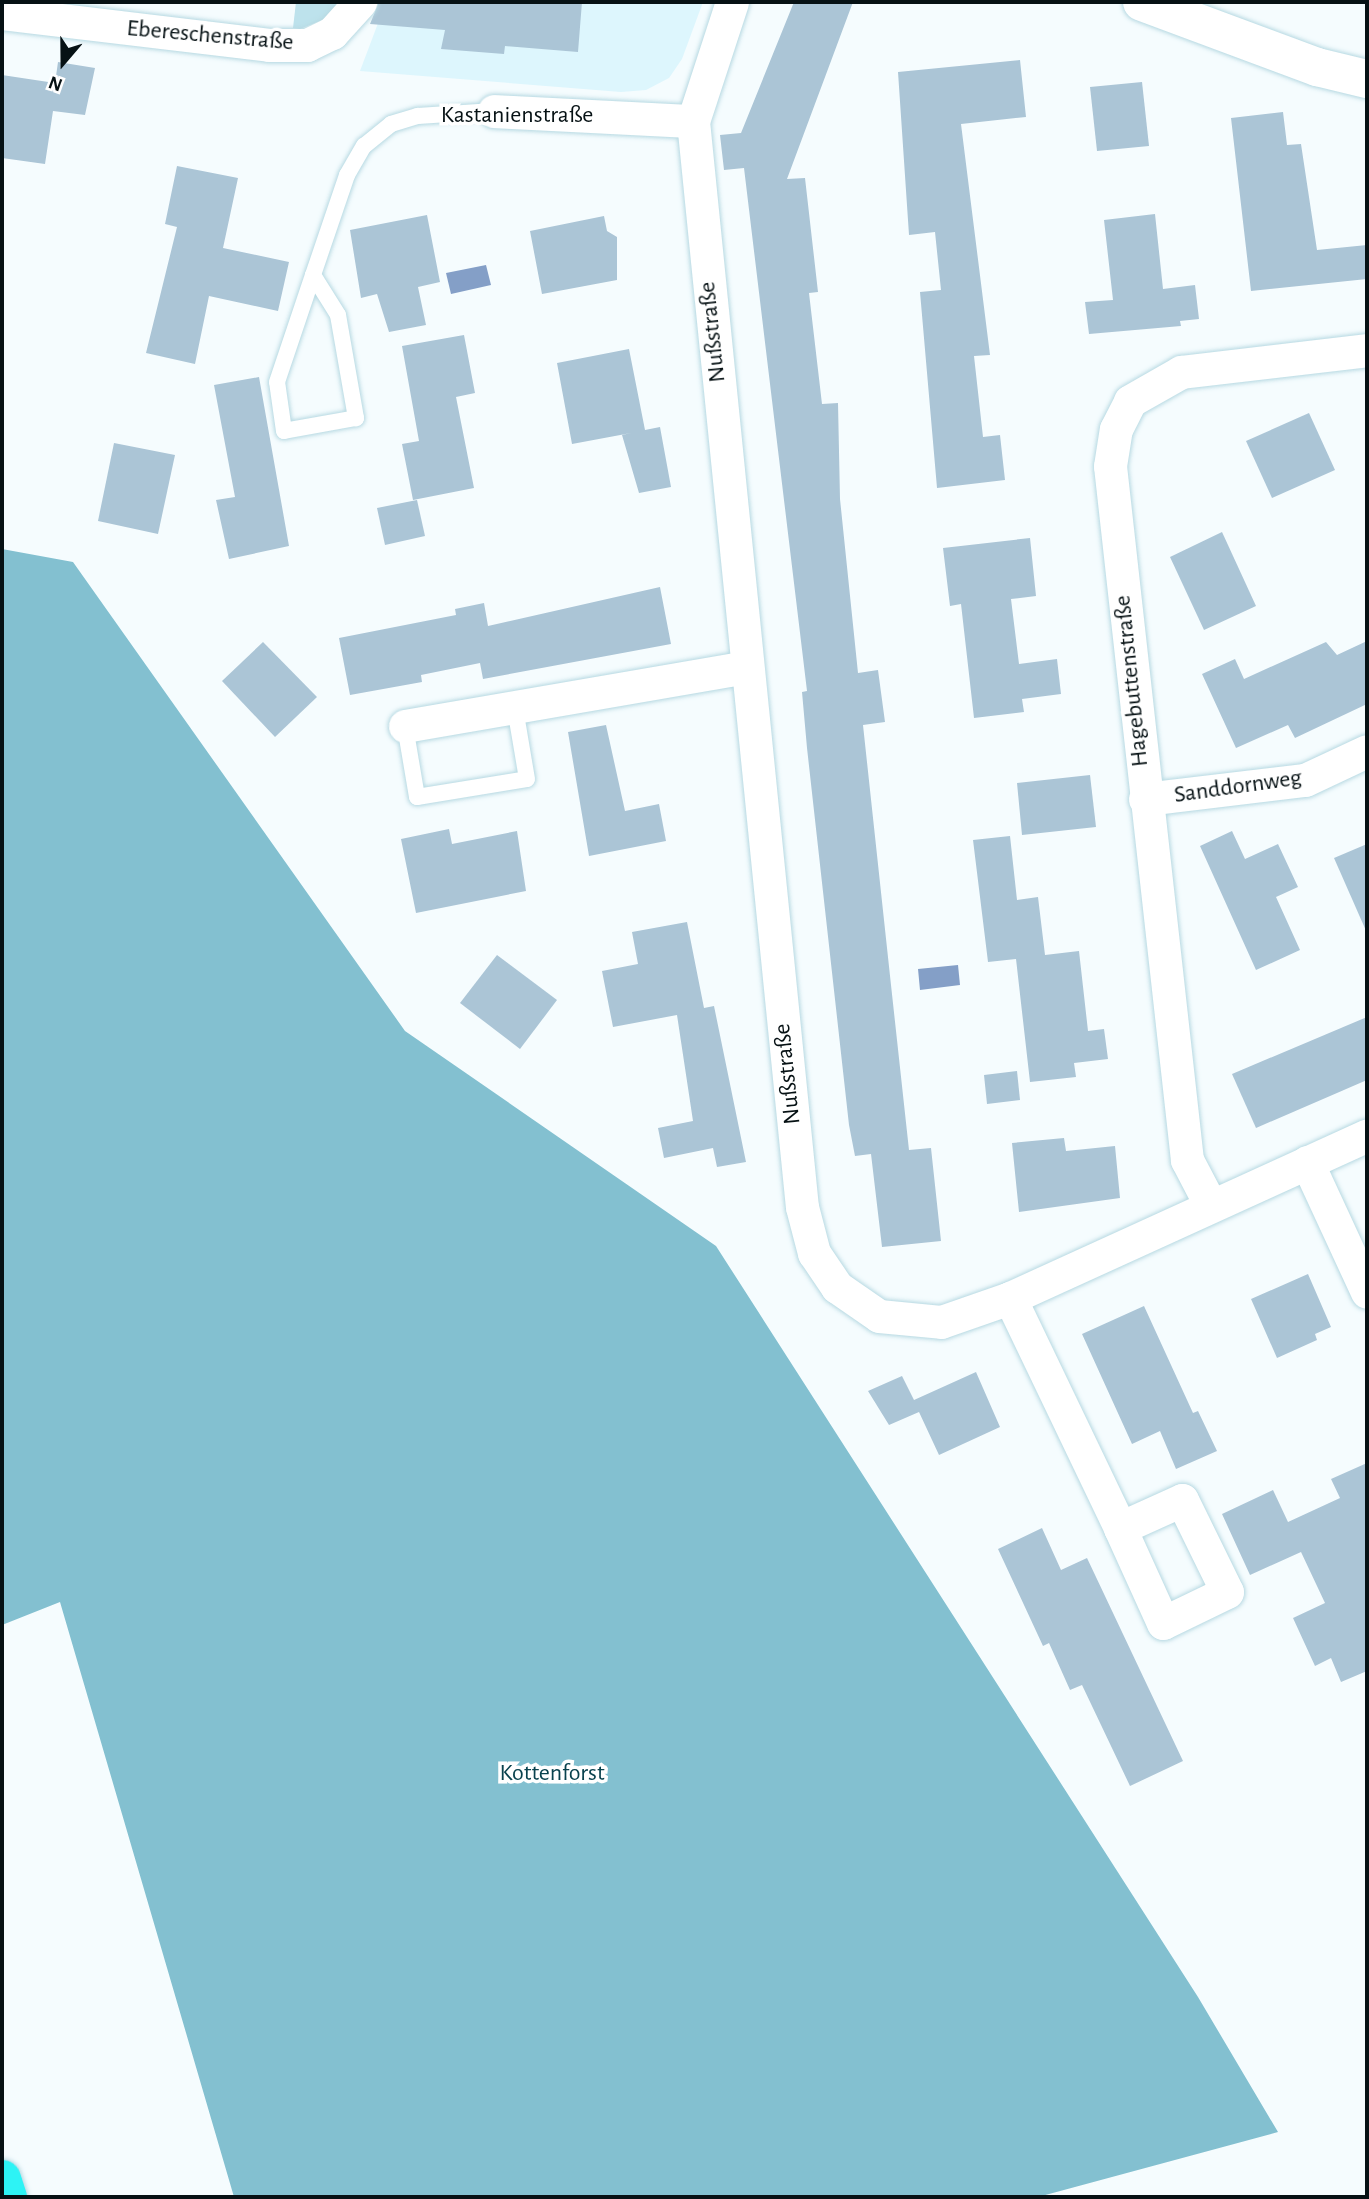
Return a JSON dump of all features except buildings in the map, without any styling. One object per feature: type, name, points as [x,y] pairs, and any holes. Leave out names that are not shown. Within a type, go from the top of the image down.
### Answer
[{"type":"highway","points":[[2,2179],[8,2197]]},
{"type":"street","name":"Ebereschenstraße","points":[[2,13],[307,45],[332,33],[360,2]]},
{"type":"street","name":"Nußstraße","points":[[732,2],[693,121],[745,667],[802,1206],[814,1253],[837,1287],[879,1316],[908,1323],[941,1322],[1010,1298],[1210,1204],[1367,1135]]},
{"type":"street","points":[[1142,2],[1317,67],[1367,79]]},
{"type":"street","name":"Kastanienstraße","points":[[494,111],[693,121]]},
{"type":"street","name":"Hagebuttenstraße","points":[[1210,1204],[1187,1160],[1110,466],[1116,429],[1130,401],[1181,372],[1367,350]]},
{"type":"street","points":[[405,726],[745,667]]},
{"type":"street","name":"Sanddornweg","points":[[1145,799],[1305,780],[1367,751]]},
{"type":"street","points":[[1307,1162],[1367,1292]]},
{"type":"street","points":[[1010,1298],[1120,1528]]},
{"type":"lane","name":"Kastanienstraße","points":[[313,275],[338,314],[356,418],[284,431],[277,382],[313,275],[348,174],[364,146],[391,124],[418,116],[494,111]]},
{"type":"lane","points":[[405,726],[417,797],[527,779],[515,708]]},
{"type":"shaded area","points":[[296,2],[342,5],[332,16],[300,29],[293,28]]},
{"type":"shaded area","points":[[386,2],[703,2],[682,59],[669,78],[646,90],[621,92],[360,71]]},
{"type":"shaded area","points":[[486,265],[491,285],[451,294],[446,273]]},
{"type":"shaded area","points":[[958,965],[960,985],[920,990],[918,969]]},
{"type":"green space","name":"Kottenforst","points":[[2,549],[73,562],[405,1031],[716,1246],[1198,1997],[1278,2132],[1038,2197],[234,2197],[60,1602],[2,1625]]}]
